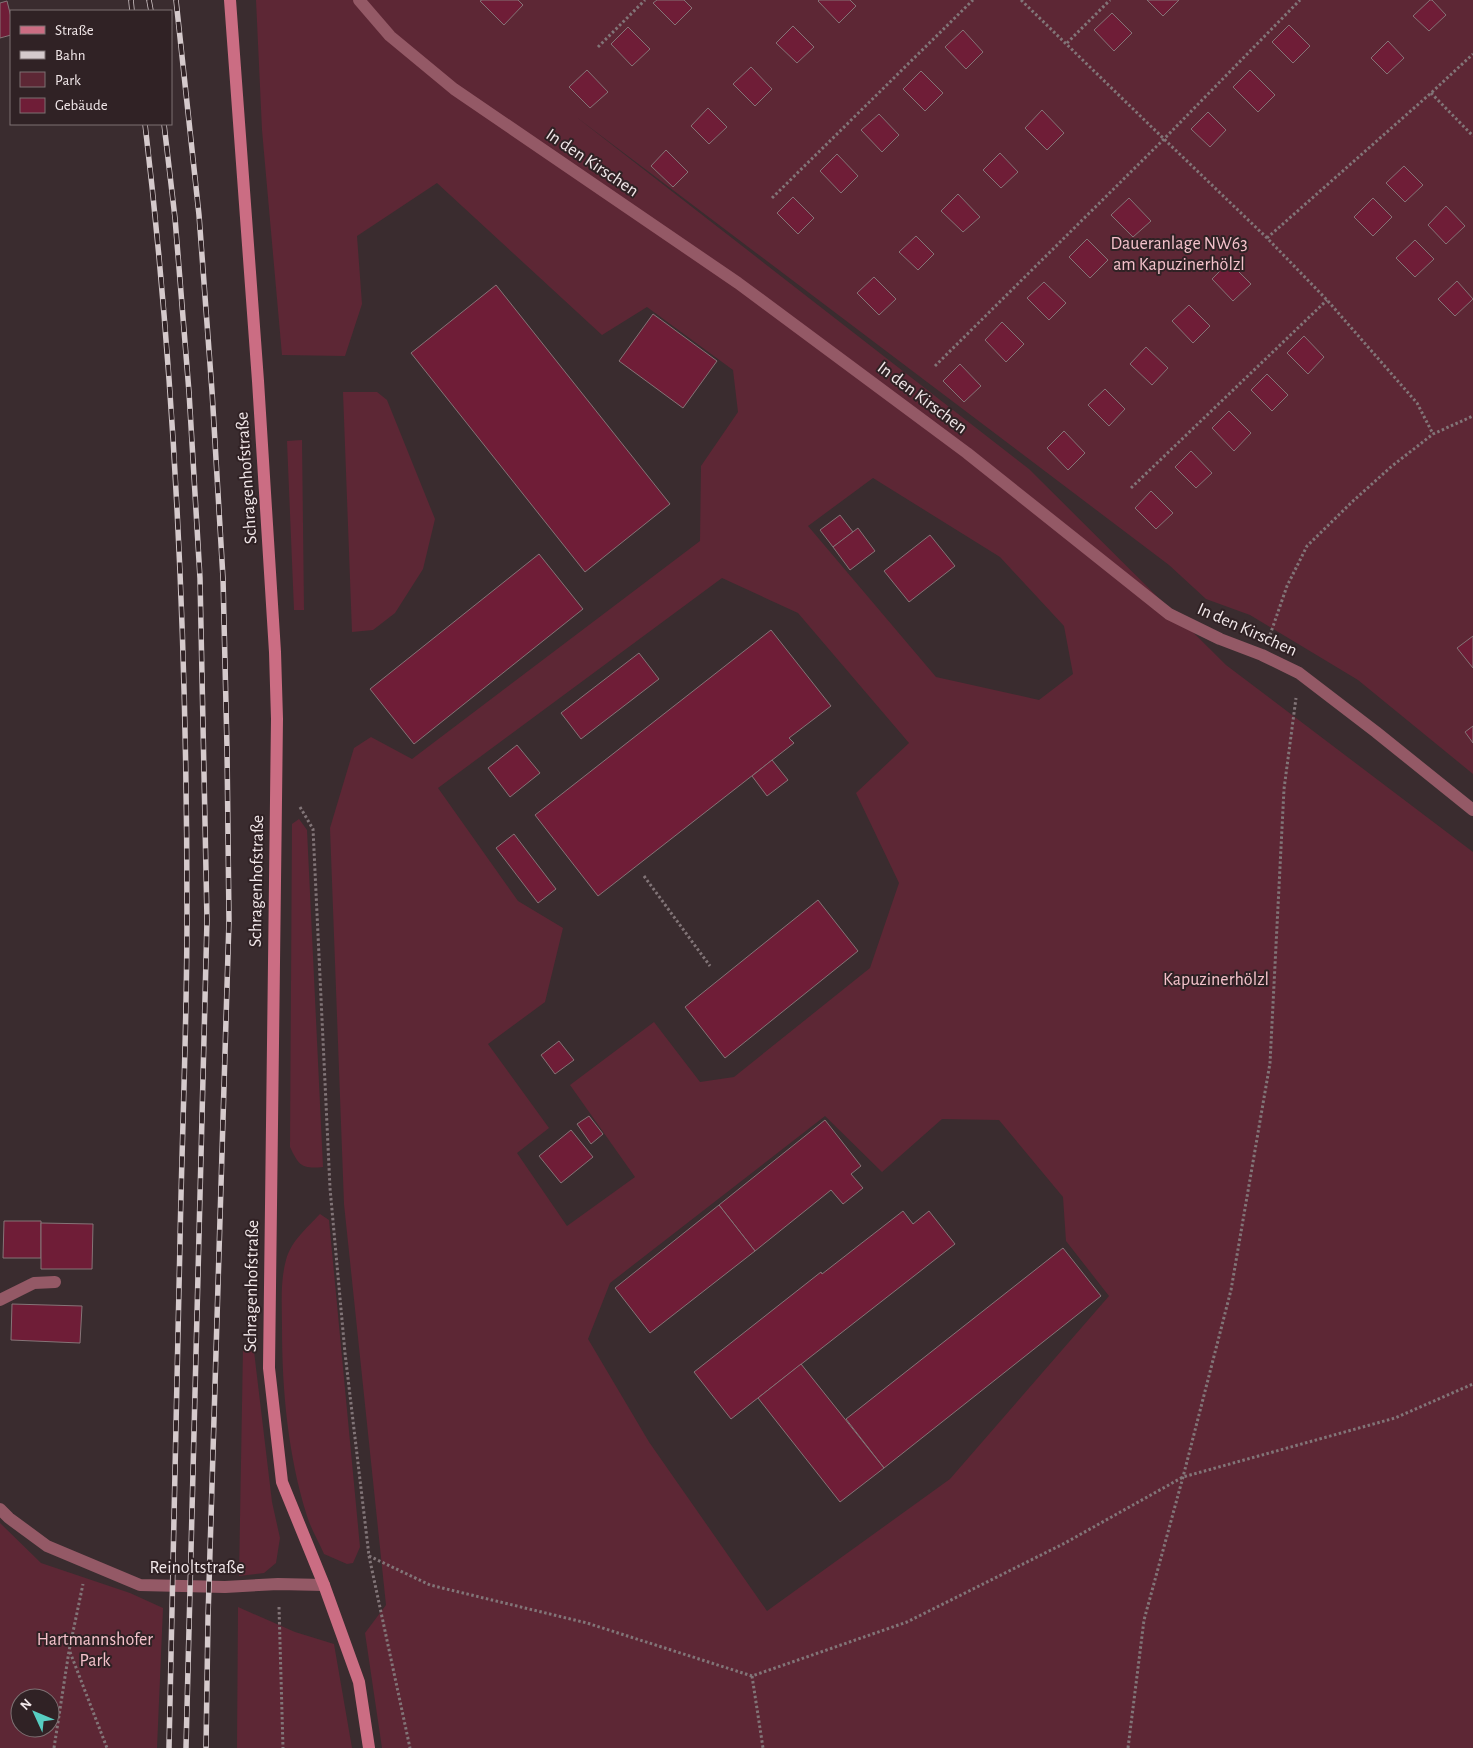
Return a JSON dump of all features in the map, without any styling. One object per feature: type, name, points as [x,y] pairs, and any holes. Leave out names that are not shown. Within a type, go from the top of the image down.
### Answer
[{"type":"street","name":"Schragenhofstraße","points":[[230,0],[258,380],[275,652],[277,719],[269,1368],[282,1482],[324,1585],[359,1682],[369,1748]]},
{"type":"street","name":"In den Kirschen","points":[[360,0],[390,36],[454,89],[738,284],[966,453],[1169,614],[1220,639],[1262,655],[1299,673],[1473,810]]},
{"type":"street","points":[[0,1300],[34,1284],[55,1282]]},
{"type":"street","name":"Reinoltstraße","points":[[0,1509],[9,1518],[48,1546],[140,1585],[224,1587],[278,1584],[324,1585]]},
{"type":"path","points":[[598,47],[645,0]]},
{"type":"path","points":[[772,198],[973,0]]},
{"type":"path","points":[[1022,0],[1267,238],[1327,300],[1417,402],[1433,434]]},
{"type":"path","points":[[1067,43],[1110,0]]},
{"type":"path","points":[[935,366],[1164,140],[1300,0]]},
{"type":"path","points":[[1267,238],[1473,54]]},
{"type":"path","points":[[1431,93],[1473,136]]},
{"type":"path","points":[[1131,488],[1327,300]]},
{"type":"path","points":[[1262,655],[1286,586],[1307,546],[1392,466],[1433,434],[1473,416]]},
{"type":"path","points":[[1128,1748],[1144,1620],[1183,1478],[1231,1290],[1270,1063],[1284,789],[1299,673]]},
{"type":"path","points":[[299,805],[313,829],[330,1188],[345,1353],[369,1556],[410,1748]]},
{"type":"path","points":[[644,876],[710,966]]},
{"type":"path","points":[[369,1556],[430,1585],[587,1624],[752,1676],[907,1622],[1065,1543],[1183,1478],[1396,1418],[1473,1384]]},
{"type":"path","points":[[54,1748],[69,1651],[87,1563]]},
{"type":"path","points":[[278,1584],[283,1748]]},
{"type":"path","points":[[69,1651],[106,1748]]},
{"type":"path","points":[[752,1676],[764,1748]]},
{"type":"green space","name":"Kapuzinerhölzl","points":[[256,0],[1473,0],[1473,774],[1358,680],[1250,615],[1206,599],[1169,565],[575,116],[1029,469],[1226,665],[1473,852],[1473,1748],[382,1748],[365,1633],[386,1605],[344,1204],[330,828],[354,748],[371,737],[412,759],[700,541],[701,466],[738,412],[733,370],[647,307],[602,335],[437,183],[357,236],[362,304],[345,356],[282,355],[262,130]],"holes":[[[873,478],[1000,557],[1064,626],[1073,674],[1039,700],[936,677],[808,526]],[[722,578],[798,613],[909,743],[856,793],[899,883],[870,968],[734,1077],[700,1082],[654,1022],[570,1085],[635,1177],[567,1226],[517,1153],[549,1128],[488,1044],[545,1002],[563,928],[518,901],[438,788]],[[825,1116],[882,1172],[942,1119],[999,1120],[1063,1197],[1066,1241],[1109,1296],[950,1479],[767,1611],[649,1442],[588,1339],[610,1283]]]},
{"type":"green space","points":[[343,392],[377,392],[387,400],[435,519],[423,569],[395,613],[373,630],[352,632]]},
{"type":"green space","points":[[302,440],[304,610],[294,610],[287,441]]},
{"type":"green space","points":[[299,819],[307,830],[323,1167],[306,1167],[302,1165],[290,1147],[292,824]]},
{"type":"green space","points":[[320,1214],[329,1220],[360,1547],[353,1563],[347,1564],[324,1554],[309,1521],[295,1470],[285,1399],[282,1352],[282,1285],[284,1268],[288,1253],[296,1241]]},
{"type":"green space","points":[[253,1343],[272,1502],[280,1538],[276,1563],[264,1573],[239,1576],[243,1348]]},
{"type":"green space","name":"Hartmannshofer Park","points":[[0,1523],[41,1563],[130,1593],[163,1608],[157,1748],[0,1748]]},
{"type":"green space","points":[[238,1607],[295,1632],[334,1644],[352,1748],[237,1748]]},
{"type":"building","points":[[518,0],[523,5],[504,25],[480,1]]},
{"type":"building","points":[[657,0],[684,0],[692,8],[675,25],[653,3]]},
{"type":"building","points":[[819,0],[850,0],[856,6],[839,23]]},
{"type":"building","points":[[1147,0],[1179,0],[1163,16]]},
{"type":"building","points":[[1430,0],[1446,15],[1429,31],[1413,16]]},
{"type":"building","points":[[7,1],[10,13],[10,35],[0,38],[0,3]]},
{"type":"building","points":[[1112,13],[1132,33],[1114,51],[1094,30]]},
{"type":"building","points":[[1289,25],[1310,46],[1293,63],[1272,42]]},
{"type":"building","points":[[793,26],[814,47],[797,63],[776,43]]},
{"type":"building","points":[[628,27],[650,49],[632,66],[611,44]]},
{"type":"building","points":[[963,30],[983,52],[966,69],[945,47]]},
{"type":"building","points":[[1388,41],[1404,58],[1387,74],[1371,58]]},
{"type":"building","points":[[751,67],[772,89],[755,106],[733,84]]},
{"type":"building","points":[[587,70],[608,92],[590,108],[569,87]]},
{"type":"building","points":[[1250,70],[1275,95],[1258,112],[1233,87]]},
{"type":"building","points":[[921,71],[943,93],[925,111],[903,89]]},
{"type":"building","points":[[708,108],[727,127],[709,144],[691,126]]},
{"type":"building","points":[[1042,110],[1064,133],[1047,150],[1025,128]]},
{"type":"building","points":[[1208,112],[1226,130],[1210,147],[1191,129]]},
{"type":"building","points":[[879,114],[899,135],[882,152],[861,130]]},
{"type":"building","points":[[666,150],[688,172],[673,187],[651,166]]},
{"type":"building","points":[[1000,153],[1018,172],[1001,188],[983,170]]},
{"type":"building","points":[[837,154],[858,176],[841,193],[820,171]]},
{"type":"building","points":[[1404,166],[1423,185],[1405,202],[1386,183]]},
{"type":"building","points":[[958,194],[980,217],[963,232],[941,211]]},
{"type":"building","points":[[793,197],[814,218],[798,234],[777,213]]},
{"type":"building","points":[[1129,198],[1151,221],[1133,237],[1111,215]]},
{"type":"building","points":[[1373,198],[1392,217],[1373,236],[1354,217]]},
{"type":"building","points":[[1446,206],[1465,226],[1446,244],[1428,225]]},
{"type":"building","points":[[916,236],[934,254],[918,270],[899,252]]},
{"type":"building","points":[[1087,239],[1108,260],[1090,278],[1069,257]]},
{"type":"building","points":[[1415,240],[1434,259],[1415,277],[1396,258]]},
{"type":"building","points":[[1229,262],[1251,284],[1233,301],[1212,279]]},
{"type":"building","points":[[874,277],[896,299],[879,315],[857,293]]},
{"type":"building","points":[[1457,281],[1473,299],[1455,316],[1438,299]]},
{"type":"building","points":[[1044,282],[1066,303],[1049,320],[1027,298]]},
{"type":"building","points":[[496,285],[670,504],[585,572],[411,353]]},
{"type":"building","points":[[1189,305],[1210,326],[1193,343],[1172,321]]},
{"type":"building","points":[[653,314],[717,361],[683,408],[619,361]]},
{"type":"building","points":[[1002,322],[1024,344],[1006,362],[985,340]]},
{"type":"building","points":[[1304,336],[1324,357],[1308,374],[1287,353]]},
{"type":"building","points":[[1146,347],[1168,368],[1152,385],[1130,364]]},
{"type":"building","points":[[960,364],[981,386],[964,402],[943,381]]},
{"type":"building","points":[[1267,374],[1288,395],[1272,411],[1251,390]]},
{"type":"building","points":[[1105,389],[1125,409],[1109,426],[1088,405]]},
{"type":"building","points":[[1229,411],[1251,433],[1234,451],[1212,428]]},
{"type":"building","points":[[1064,431],[1085,453],[1068,470],[1047,448]]},
{"type":"building","points":[[1191,451],[1212,473],[1196,488],[1175,467]]},
{"type":"building","points":[[1151,491],[1173,513],[1156,529],[1135,508]]},
{"type":"building","points":[[840,515],[853,532],[833,547],[820,530]]},
{"type":"building","points":[[858,528],[875,551],[850,570],[833,547]]},
{"type":"building","points":[[930,535],[955,566],[909,602],[884,571]]},
{"type":"building","points":[[539,554],[583,609],[414,744],[370,689]]},
{"type":"building","points":[[771,630],[831,706],[789,738],[794,743],[598,896],[535,815]]},
{"type":"building","points":[[1473,636],[1473,668],[1457,648]]},
{"type":"building","points":[[639,653],[659,679],[581,739],[561,713]]},
{"type":"building","points":[[1473,726],[1473,743],[1465,732]]},
{"type":"building","points":[[517,745],[540,773],[510,797],[488,768]]},
{"type":"building","points":[[772,760],[788,780],[767,796],[752,776]]},
{"type":"building","points":[[514,834],[556,889],[538,903],[496,848]]},
{"type":"building","points":[[818,900],[858,951],[725,1058],[685,1007]]},
{"type":"building","points":[[559,1041],[574,1060],[555,1074],[541,1055]]},
{"type":"building","points":[[589,1116],[603,1134],[591,1144],[577,1124]]},
{"type":"building","points":[[825,1120],[861,1166],[851,1174],[863,1188],[843,1204],[831,1190],[755,1251],[719,1205]]},
{"type":"building","points":[[571,1130],[593,1157],[561,1183],[539,1156]]},
{"type":"building","points":[[719,1205],[755,1251],[650,1333],[615,1288]]},
{"type":"building","points":[[903,1211],[913,1224],[929,1211],[955,1244],[731,1419],[694,1372],[821,1272],[822,1274]]},
{"type":"building","points":[[4,1221],[41,1221],[41,1258],[3,1258]]},
{"type":"building","points":[[41,1223],[93,1224],[92,1269],[41,1269]]},
{"type":"building","points":[[1063,1248],[1101,1296],[884,1468],[846,1419]]},
{"type":"building","points":[[12,1304],[82,1306],[80,1343],[11,1340]]},
{"type":"building","points":[[801,1364],[884,1468],[840,1502],[758,1398]]},
{"type":"railway","points":[[131,0],[132,10]]},
{"type":"railway","points":[[149,0],[151,10]]},
{"type":"railway","points":[[176,0],[199,215],[212,391],[223,578],[227,748],[229,920],[208,1618],[206,1748]]},
{"type":"railway","points":[[145,125],[156,222],[172,420],[178,518],[185,716],[186,997],[169,1748]]},
{"type":"railway","points":[[164,125],[175,218],[189,392],[200,578],[207,920],[186,1748]]},
{"type":"park label","name":"Daueranlage NW63 am Kapuzinerhölzl","points":[[1179,254]]}]
